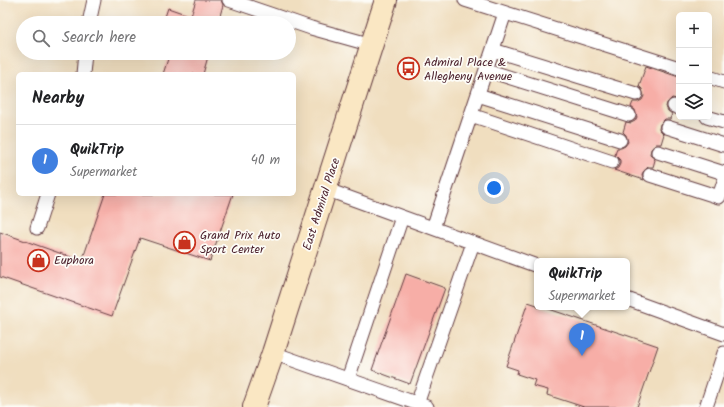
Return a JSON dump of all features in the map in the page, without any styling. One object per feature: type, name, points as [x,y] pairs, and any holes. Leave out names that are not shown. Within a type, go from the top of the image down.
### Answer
[{"type":"main road","name":"East Admiral Place","points":[[254,407],[273,353],[386,0]]},
{"type":"lane","points":[[91,16],[94,0]]},
{"type":"lane","points":[[229,0],[276,16]]},
{"type":"lane","points":[[465,0],[676,67]]},
{"type":"lane","points":[[433,228],[505,13]]},
{"type":"lane","points":[[296,23],[372,45]]},
{"type":"lane","points":[[493,50],[636,94]]},
{"type":"lane","points":[[83,72],[84,60]]},
{"type":"lane","points":[[486,70],[629,115]]},
{"type":"lane","points":[[712,78],[724,82]]},
{"type":"lane","points":[[478,96],[620,140]]},
{"type":"lane","points":[[471,115],[612,162]]},
{"type":"lane","points":[[712,118],[724,122]]},
{"type":"lane","points":[[667,127],[724,145]]},
{"type":"lane","points":[[658,152],[724,173]]},
{"type":"lane","points":[[650,175],[719,197],[724,181]]},
{"type":"lane","points":[[325,189],[534,265]]},
{"type":"lane","points":[[37,228],[47,196]]},
{"type":"lane","points":[[348,379],[402,217]]},
{"type":"lane","points":[[273,353],[422,405],[473,243]]},
{"type":"lane","points":[[630,300],[724,334]]},
{"type":"lane","points":[[706,407],[724,353]]},
{"type":"building","points":[[196,0],[221,0],[223,5],[220,16],[191,16]]},
{"type":"building","points":[[168,8],[191,16],[165,16]]},
{"type":"building","points":[[168,60],[207,60],[204,72],[164,72]]},
{"type":"building","points":[[646,66],[676,76],[676,99],[672,98],[667,103],[666,107],[672,114],[670,119],[665,119],[660,124],[659,129],[664,134],[661,144],[656,144],[651,149],[650,154],[655,160],[653,167],[648,167],[643,172],[642,176],[644,180],[614,170],[618,168],[620,164],[620,160],[615,155],[617,148],[625,146],[628,142],[626,135],[623,132],[626,122],[631,123],[635,121],[637,117],[635,110],[631,107],[633,102],[642,100],[644,96],[642,89],[639,86]]},
{"type":"building","points":[[104,196],[232,196],[210,261],[140,238],[112,316],[0,277],[0,232],[82,261]]},
{"type":"building","points":[[406,274],[445,288],[410,384],[372,370]]},
{"type":"building","points":[[528,302],[534,304],[534,310],[552,310],[658,346],[637,407],[584,407],[547,395],[548,390],[533,386],[535,380],[517,374],[518,370],[506,366]]},
{"type":"place","name":"Admiral Place & Allegheny Avenue","points":[[408,69]]},
{"type":"place","name":"Grand Prix Auto Sport Center","points":[[185,242]]},
{"type":"place","name":"Euphora","points":[[39,260]]},
{"type":"place","name":"QuikTrip","points":[[582,356]]}]
